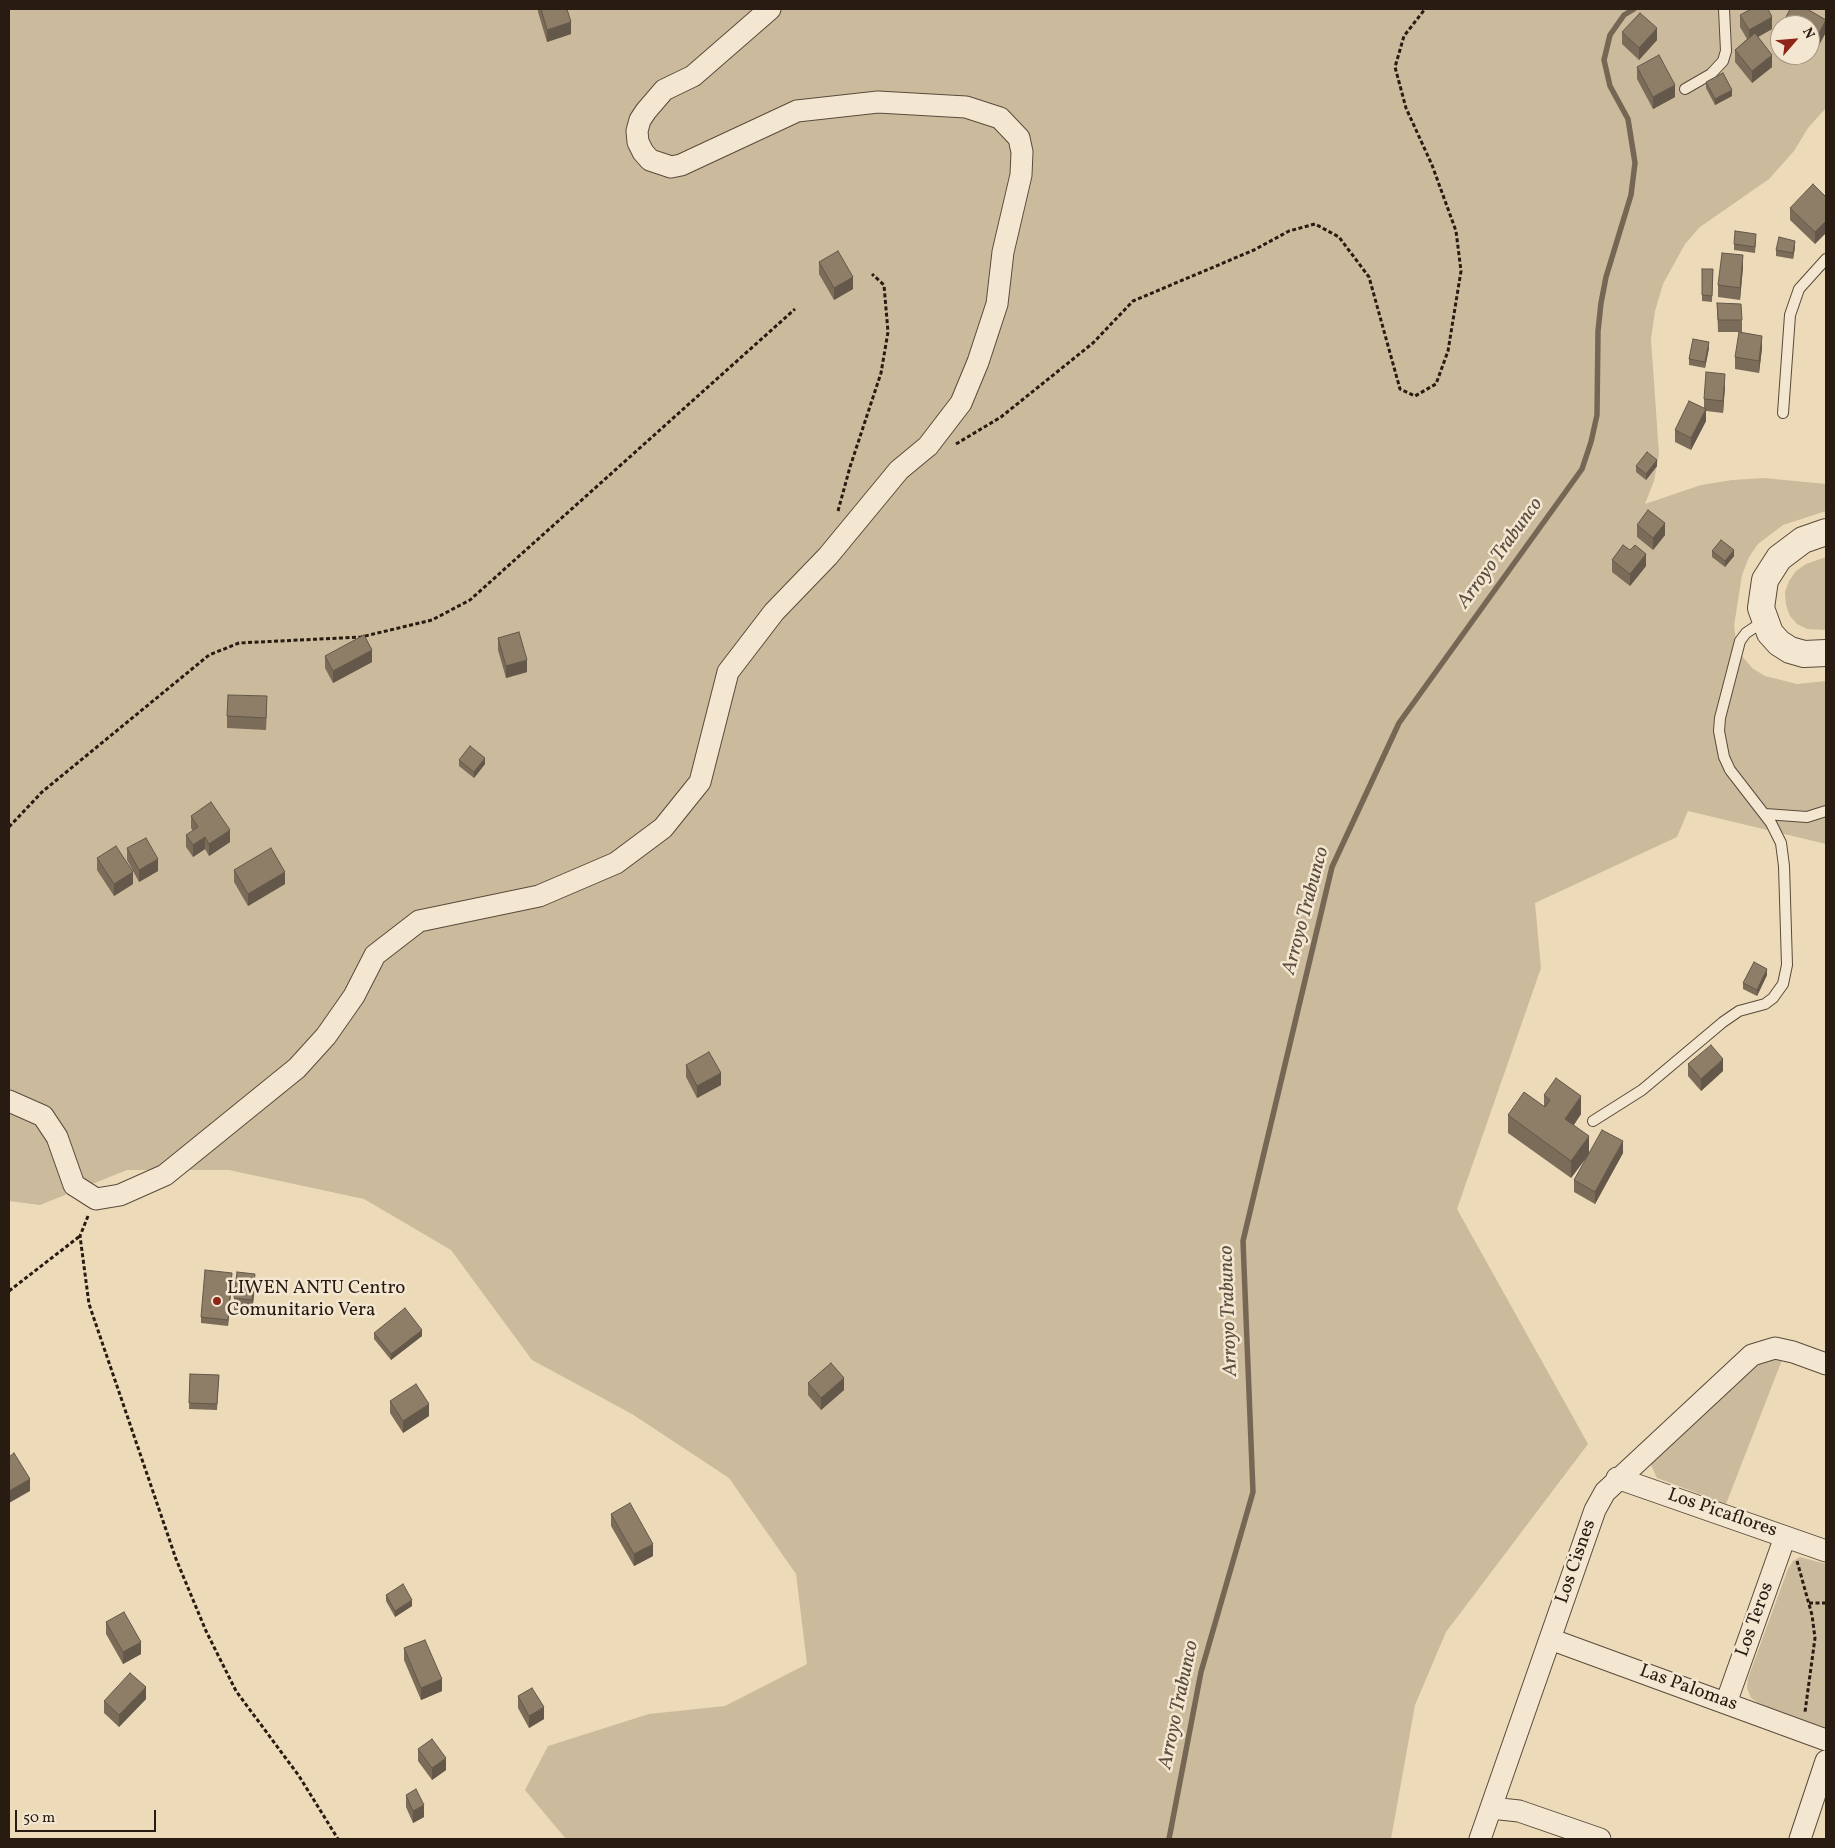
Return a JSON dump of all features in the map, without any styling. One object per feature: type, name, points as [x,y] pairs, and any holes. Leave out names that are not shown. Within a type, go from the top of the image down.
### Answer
[{"type":"street","points":[[9,1101],[43,1116],[57,1137],[74,1185],[96,1199],[120,1195],[165,1176],[297,1068],[326,1036],[354,996],[375,955],[419,920],[539,896],[616,863],[663,828],[700,782],[728,672],[774,612],[828,556],[899,470],[928,446],[961,403],[978,362],[997,304],[1003,252],[1021,174],[1022,152],[1019,138],[1000,118],[966,107],[878,102],[797,110],[681,165],[660,165],[650,160],[638,142],[637,131],[640,120],[664,90],[693,76],[770,9]]},
{"type":"street","points":[[1826,532],[1816,534],[1790,548],[1772,568],[1761,594],[1761,608],[1764,621],[1770,633],[1779,644],[1804,654],[1826,653]]},
{"type":"street","name":"Los Cisnes","points":[[1480,1839],[1595,1510],[1605,1492],[1617,1478],[1746,1359],[1766,1349],[1793,1352],[1826,1364]]},
{"type":"street","name":"Los Picaflores","points":[[1617,1478],[1826,1551]]},
{"type":"street","name":"Los Teros","points":[[1726,1703],[1786,1537]]},
{"type":"street","name":"Las Palomas","points":[[1550,1639],[1826,1740]]},
{"type":"street","points":[[1800,1839],[1826,1761]]},
{"type":"street","points":[[1491,1808],[1514,1823],[1557,1839]]},
{"type":"street","points":[[1491,1808],[1519,1811],[1600,1839]]},
{"type":"lane","points":[[1685,89],[1711,74],[1723,61],[1726,50],[1724,9]]},
{"type":"lane","points":[[1783,413],[1790,315],[1799,289],[1826,259]]},
{"type":"lane","points":[[1594,1121],[1642,1090],[1723,1022],[1739,1012],[1765,1004],[1773,998],[1783,984],[1787,965],[1783,854],[1777,832],[1730,770],[1724,757],[1719,731],[1720,718],[1740,641],[1746,633],[1764,621]]},
{"type":"lane","points":[[1765,814],[1807,817],[1826,812]]},
{"type":"path","points":[[955,445],[1001,417],[1093,343],[1133,301],[1254,250],[1289,231],[1315,224],[1339,237],[1368,277],[1400,389],[1415,396],[1436,384],[1448,351],[1461,271],[1456,231],[1432,165],[1406,108],[1395,67],[1404,36],[1426,9]]},
{"type":"path","points":[[838,513],[850,466],[882,373],[888,332],[884,285],[872,274]]},
{"type":"path","points":[[9,827],[42,792],[209,655],[239,643],[361,637],[432,620],[470,600],[795,309]]},
{"type":"path","points":[[9,1291],[80,1236],[96,1199]]},
{"type":"path","points":[[80,1236],[89,1304],[176,1559],[206,1631],[236,1691],[299,1776],[338,1839]]},
{"type":"path","points":[[1796,1558],[1809,1603],[1815,1638],[1804,1720]]},
{"type":"path","points":[[1809,1603],[1826,1603]]},
{"type":"shaded area","points":[[9,9],[1826,9],[1826,108],[1808,128],[1794,151],[1769,179],[1700,227],[1685,244],[1663,284],[1655,311],[1651,339],[1659,454],[1654,481],[1645,504],[1701,485],[1732,480],[1764,478],[1826,484],[1826,511],[1783,525],[1758,544],[1749,557],[1742,575],[1734,626],[1736,641],[1742,656],[1752,668],[1765,676],[1797,684],[1826,681],[1826,844],[1688,811],[1677,837],[1535,903],[1541,968],[1457,1209],[1588,1444],[1446,1632],[1415,1705],[1391,1839],[566,1839],[525,1790],[548,1746],[649,1714],[725,1706],[807,1664],[796,1574],[729,1478],[632,1414],[532,1360],[451,1250],[364,1199],[229,1170],[127,1170],[40,1205],[9,1201]]},
{"type":"shaded area","points":[[1826,557],[1826,630],[1807,629],[1797,624],[1790,616],[1786,605],[1785,592],[1789,581],[1796,571],[1806,564]]},
{"type":"shaded area","points":[[1782,1360],[1726,1504],[1657,1478],[1651,1465],[1655,1458],[1754,1368],[1764,1361]]},
{"type":"shaded area","points":[[1800,1557],[1826,1564],[1826,1728],[1760,1704],[1751,1698],[1747,1688],[1748,1678],[1788,1569],[1793,1561]]},
{"type":"building","points":[[541,9],[567,9],[571,22],[547,30]]},
{"type":"building","points":[[1751,9],[1768,9],[1771,15],[1770,18],[1749,30],[1740,15]]},
{"type":"building","points":[[1790,9],[1807,9],[1817,15],[1787,15]]},
{"type":"building","points":[[1640,13],[1657,28],[1639,48],[1622,32]]},
{"type":"building","points":[[1820,17],[1826,20],[1820,31]]},
{"type":"building","points":[[1755,33],[1770,52],[1770,57],[1752,71],[1735,50]]},
{"type":"building","points":[[1659,55],[1675,85],[1653,97],[1637,67]]},
{"type":"building","points":[[1723,73],[1732,90],[1715,99],[1706,82]]},
{"type":"building","points":[[1813,184],[1826,197],[1826,221],[1815,232],[1790,208]]},
{"type":"building","points":[[1735,231],[1756,234],[1755,247],[1734,244]]},
{"type":"building","points":[[1779,237],[1795,241],[1793,253],[1776,250]]},
{"type":"building","points":[[838,251],[853,277],[834,288],[819,262]]},
{"type":"building","points":[[1722,253],[1743,255],[1740,288],[1718,285]]},
{"type":"building","points":[[1702,269],[1713,269],[1712,296],[1702,295]]},
{"type":"building","points":[[1717,303],[1741,304],[1742,320],[1718,320]]},
{"type":"building","points":[[1739,332],[1762,336],[1759,361],[1735,357]]},
{"type":"building","points":[[1693,339],[1709,342],[1705,362],[1689,359]]},
{"type":"building","points":[[1706,372],[1725,374],[1723,401],[1704,399]]},
{"type":"building","points":[[1689,401],[1706,409],[1691,438],[1675,430]]},
{"type":"building","points":[[1647,452],[1657,460],[1646,474],[1636,466]]},
{"type":"building","points":[[1648,510],[1665,523],[1653,538],[1637,525]]},
{"type":"building","points":[[1721,540],[1734,550],[1725,561],[1712,551]]},
{"type":"building","points":[[1623,545],[1630,550],[1635,545],[1646,554],[1630,574],[1612,560]]},
{"type":"building","points":[[519,632],[527,660],[506,666],[498,638]]},
{"type":"building","points":[[364,635],[372,650],[333,671],[325,656]]},
{"type":"building","points":[[228,695],[267,696],[266,718],[227,716]]},
{"type":"building","points":[[470,746],[485,758],[474,772],[459,760]]},
{"type":"building","points":[[211,802],[230,830],[209,844],[205,837],[193,845],[186,835],[198,827],[191,816]]},
{"type":"building","points":[[146,838],[158,859],[139,870],[127,848]]},
{"type":"building","points":[[116,846],[133,872],[114,884],[97,858]]},
{"type":"building","points":[[271,848],[285,872],[248,894],[234,870]]},
{"type":"building","points":[[1754,962],[1767,969],[1757,990],[1743,983]]},
{"type":"building","points":[[1711,1045],[1723,1059],[1701,1079],[1688,1064]]},
{"type":"building","points":[[709,1052],[721,1073],[697,1086],[686,1065]]},
{"type":"building","points":[[1556,1078],[1581,1096],[1565,1119],[1589,1136],[1571,1161],[1508,1115],[1524,1092],[1545,1107],[1550,1100],[1544,1095]]},
{"type":"building","points":[[1602,1130],[1623,1141],[1595,1192],[1574,1180]]},
{"type":"building","name":"LIWEN ANTU Centro Comunitario Vera","points":[[205,1270],[232,1273],[228,1320],[201,1317]]},
{"type":"building","points":[[237,1272],[255,1274],[252,1300],[234,1298]]},
{"type":"building","points":[[405,1308],[422,1330],[391,1354],[374,1333]]},
{"type":"building","points":[[831,1363],[844,1378],[821,1398],[808,1383]]},
{"type":"building","points":[[190,1374],[219,1375],[217,1404],[189,1403]]},
{"type":"building","points":[[416,1384],[429,1404],[403,1421],[390,1401]]},
{"type":"building","points":[[14,1453],[30,1479],[9,1491],[9,1457]]},
{"type":"building","points":[[630,1503],[653,1544],[634,1554],[611,1514]]},
{"type":"building","points":[[403,1584],[412,1600],[395,1611],[386,1595]]},
{"type":"building","points":[[124,1612],[141,1642],[123,1652],[106,1622]]},
{"type":"building","points":[[425,1640],[442,1679],[421,1688],[404,1648]]},
{"type":"building","points":[[130,1673],[146,1687],[119,1715],[104,1701]]},
{"type":"building","points":[[532,1688],[544,1707],[529,1716],[518,1696]]},
{"type":"building","points":[[432,1739],[446,1758],[432,1768],[418,1749]]},
{"type":"building","points":[[416,1789],[424,1805],[413,1811],[406,1795]]},
{"type":"waterway","name":"Arroyo Trabunco","points":[[1169,1839],[1201,1672],[1253,1492],[1243,1241],[1332,867],[1399,723],[1582,469],[1597,415],[1598,331],[1601,303],[1606,277],[1631,195],[1635,163],[1628,119],[1610,86],[1604,60],[1610,35],[1624,15],[1634,9]]},
{"type":"place","name":"LIWEN ANTU Centro Comunitario Vera","points":[[217,1301]]}]
